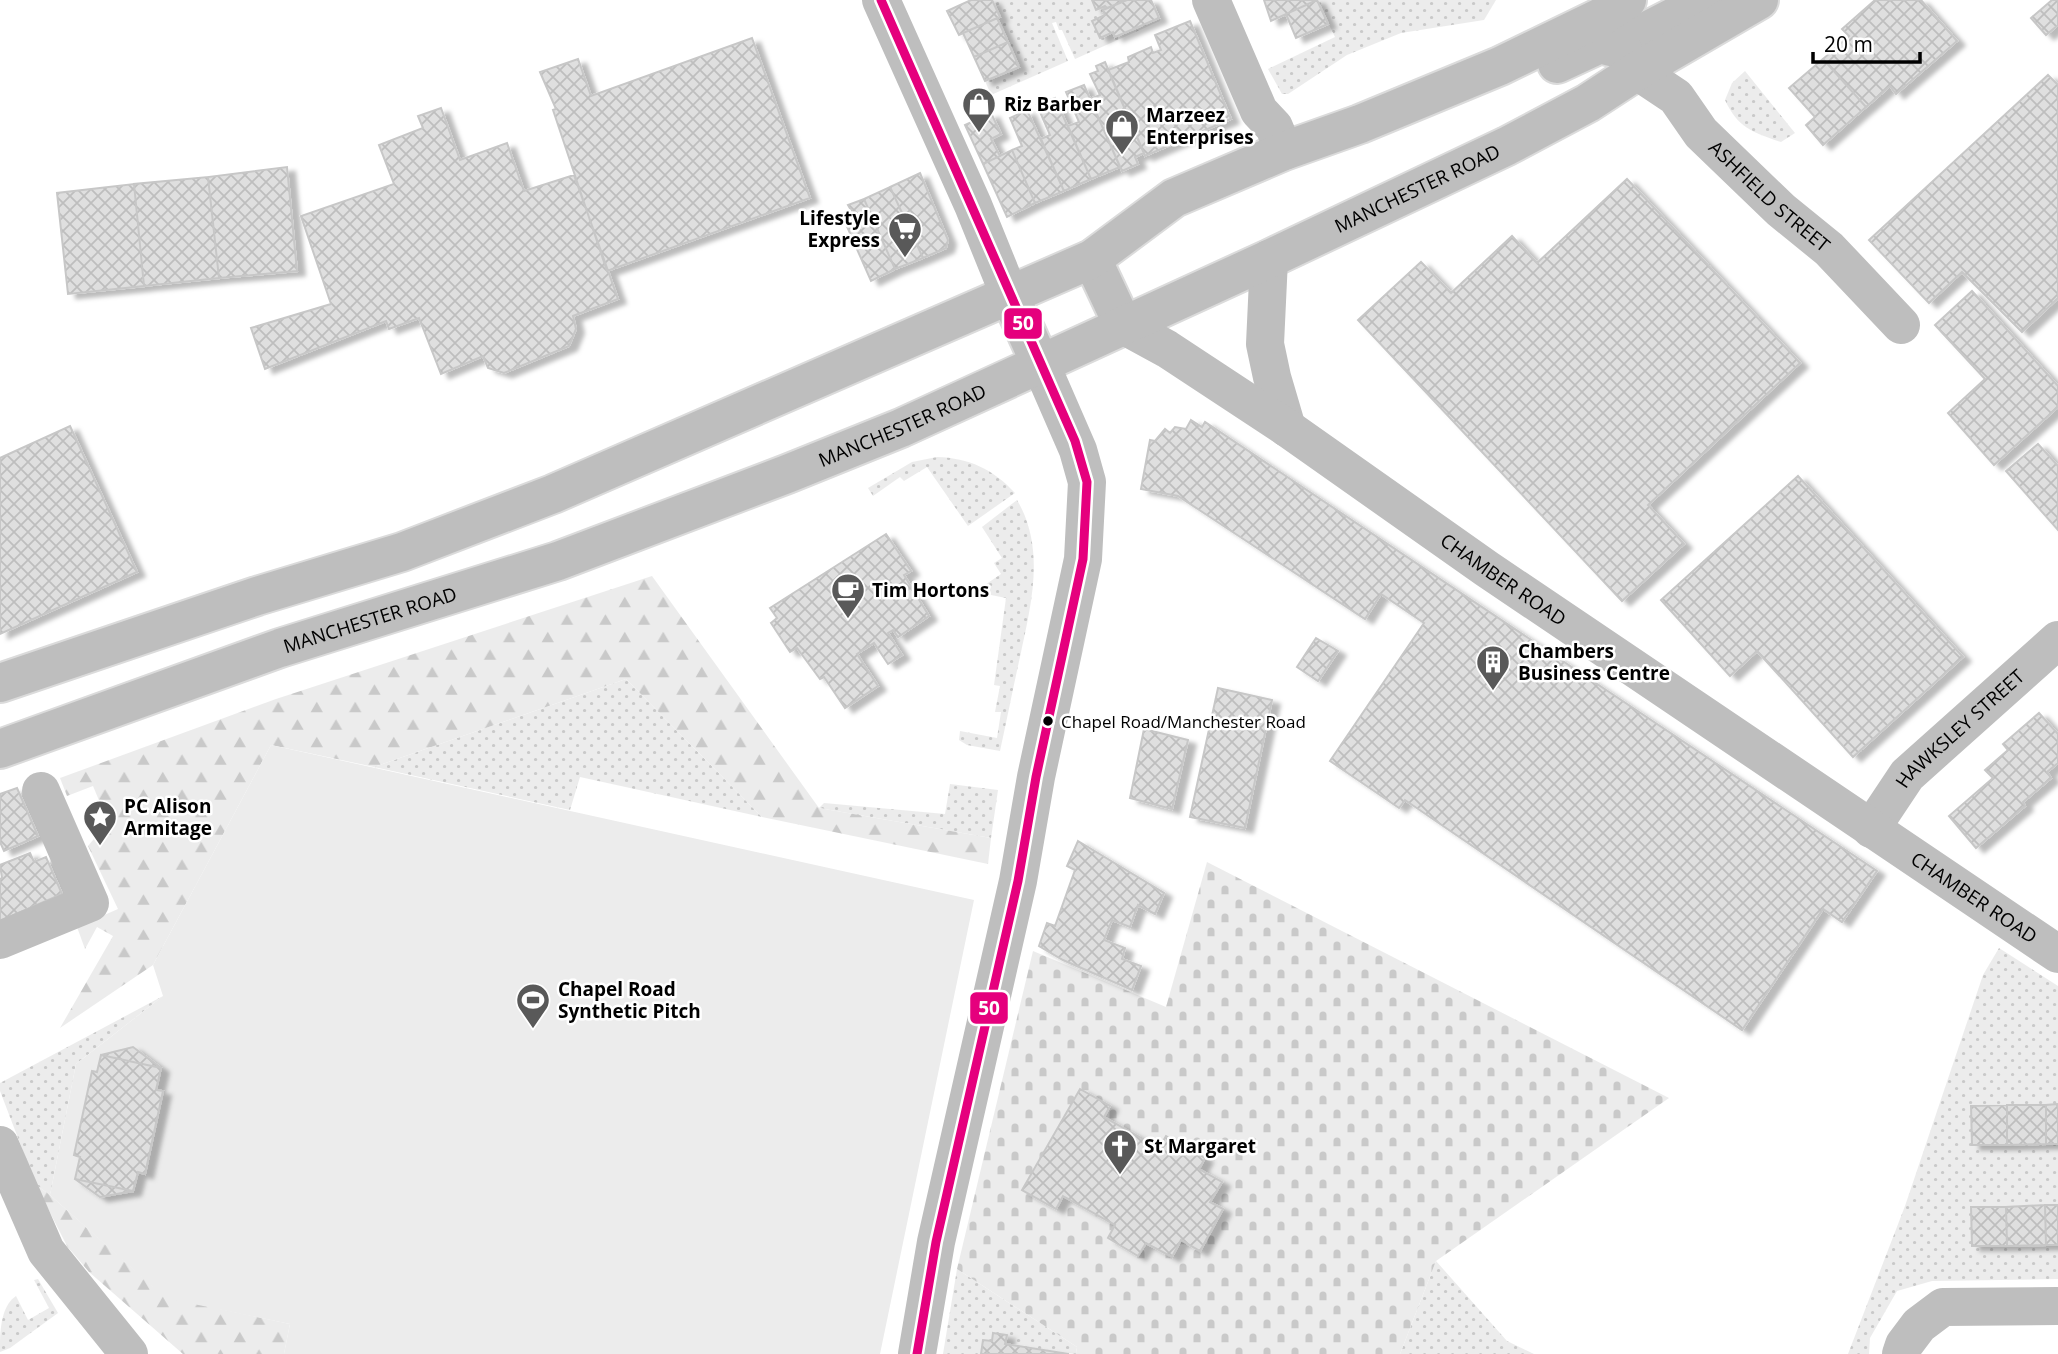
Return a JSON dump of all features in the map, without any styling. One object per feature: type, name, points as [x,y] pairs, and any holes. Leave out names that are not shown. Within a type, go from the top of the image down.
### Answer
[{"type":"main road","points":[[881,0],[1079,450],[1087,482],[1083,559],[1036,777],[1018,881],[936,1242],[916,1354]]},
{"type":"main road","points":[[1211,0],[1259,111],[1273,127],[1284,150]]},
{"type":"main road","points":[[0,683],[257,596],[402,552],[553,494],[1092,259],[1174,198],[1284,150],[1360,124],[1420,127],[1600,44],[1615,29],[1633,38],[1707,0]]},
{"type":"main road","name":"MANCHESTER ROAD","points":[[0,749],[280,648],[558,561],[888,433],[1269,259],[1507,146],[1588,103],[1615,29],[1759,0]]},
{"type":"main road","name":"ASHFIELD STREET","points":[[1615,29],[1676,97],[1701,133],[1781,210],[1829,249],[1901,325]]},
{"type":"main road","points":[[1092,259],[1123,325]]},
{"type":"main road","points":[[1269,259],[1265,344],[1287,428]]},
{"type":"main road","name":"CHAMBER ROAD","points":[[1123,325],[1287,428],[1487,569],[2058,954]]},
{"type":"main road","name":"HAWKSLEY STREET","points":[[1871,828],[1906,775],[2058,640]]},
{"type":"main road","points":[[0,940],[90,903],[70,821],[41,791]]},
{"type":"main road","points":[[0,1145],[46,1251],[129,1354]]},
{"type":"main road","points":[[1900,1354],[1919,1325],[1943,1307],[2058,1306]]},
{"type":"green space","points":[[992,0],[1092,0],[1096,10],[1105,6],[1105,15],[1092,21],[1100,37],[1113,32],[1116,37],[1159,18],[1160,21],[1075,59],[1062,30],[1059,30],[1056,22],[1052,23],[1068,61],[991,95],[985,81],[1019,66],[997,18],[1000,17]]},
{"type":"green space","points":[[1317,0],[1496,0],[1484,20],[1401,33],[1347,55],[1288,94],[1282,94],[1268,69],[1335,37]]},
{"type":"green space","points":[[1745,71],[1795,133],[1781,142],[1754,132],[1735,117],[1725,100],[1732,83]]},
{"type":"green space","points":[[937,457],[980,466],[998,477],[1015,493],[968,526],[927,467],[904,481],[900,477],[873,496],[868,488],[912,462]]},
{"type":"green space","points":[[1017,500],[1031,538],[1034,577],[1000,751],[967,745],[959,740],[960,731],[997,738],[1001,712],[995,712],[1000,686],[994,685],[1006,598],[981,593],[979,589],[1001,574],[994,563],[1002,558],[982,527]]},
{"type":"green space","points":[[652,576],[819,808],[991,838],[988,864],[762,817],[626,679],[374,767],[271,745],[153,965],[60,1028],[113,936],[97,927],[85,949],[77,927],[118,909],[88,846],[108,822],[93,786],[67,796],[60,778],[276,699]]},
{"type":"green space","points":[[626,679],[762,817],[580,777],[570,810],[374,767]]},
{"type":"green space","name":"Chapel Road Synthetic Pitch","points":[[271,745],[974,900],[880,1354],[284,1354],[290,1324],[165,1298],[50,1195],[76,1064],[163,996],[153,965]]},
{"type":"green space","points":[[950,784],[998,790],[991,838],[819,808],[824,803],[945,814]]},
{"type":"green space","points":[[1207,862],[1669,1098],[1436,1261],[1400,1354],[1076,1354],[1077,1347],[957,1269],[1033,951],[1166,1007]]},
{"type":"green space","points":[[1999,948],[2058,986],[2058,1104],[2007,1105],[1972,1145],[2058,1144],[2058,1205],[1971,1207],[1972,1246],[2058,1245],[2058,1279],[1932,1281],[1897,1291],[1870,1338],[1869,1354],[1848,1354],[1905,1206],[1983,975]]},
{"type":"green space","points":[[163,996],[76,1064],[50,1195],[36,1185],[0,1091],[0,1083]]},
{"type":"green space","points":[[36,1185],[165,1297],[290,1324],[284,1354],[183,1354],[89,1272],[67,1246]]},
{"type":"green space","points":[[1436,1261],[1507,1341],[1534,1354],[1400,1354]]},
{"type":"green space","points":[[957,1269],[1077,1347],[1076,1354],[1005,1344],[1006,1335],[994,1333],[992,1341],[983,1340],[981,1354],[943,1354]]},
{"type":"green space","points":[[38,1279],[58,1313],[10,1348],[0,1352],[4,1314],[16,1296],[28,1320],[49,1308],[34,1280]]},
{"type":"building","points":[[971,0],[992,0],[1000,17],[959,35],[947,11]]},
{"type":"building","points":[[1092,0],[1127,0],[1096,10]]},
{"type":"building","points":[[1127,0],[1151,0],[1159,18],[1115,37],[1113,32],[1100,38],[1092,21],[1105,15],[1103,10]]},
{"type":"building","points":[[1264,0],[1317,0],[1271,21]]},
{"type":"building","points":[[1317,0],[1328,24],[1296,38],[1286,14]]},
{"type":"building","points":[[1875,0],[1921,0],[1957,41],[1896,94],[1890,86],[1866,107],[1823,59],[1849,36],[1842,29]]},
{"type":"building","points":[[2052,0],[2058,0],[2058,25],[2046,35],[2031,18]]},
{"type":"building","points":[[997,18],[1008,42],[974,57],[963,33]]},
{"type":"building","points":[[1190,21],[1231,119],[1145,156],[1108,70],[1129,62],[1128,57],[1151,47],[1153,53],[1161,50],[1155,35]]},
{"type":"building","points":[[752,38],[810,198],[607,271],[553,110],[556,109],[540,72],[578,59],[591,96]]},
{"type":"building","points":[[1008,42],[1019,67],[985,81],[974,57]]},
{"type":"building","points":[[1823,59],[1866,107],[1823,145],[1806,125],[1815,117],[1789,88]]},
{"type":"building","points":[[1105,62],[1144,153],[1135,157],[1138,164],[1122,171],[1090,99],[1100,95],[1090,74],[1098,71],[1096,66]]},
{"type":"building","points":[[2048,75],[2058,85],[2058,298],[2022,332],[1962,272],[1929,303],[1869,240]]},
{"type":"building","points":[[1084,85],[1120,167],[1091,179],[1068,126],[1079,122],[1066,92]]},
{"type":"building","points":[[1055,98],[1091,179],[1064,191],[1041,139],[1050,135],[1037,105]]},
{"type":"building","points":[[441,108],[460,160],[507,143],[524,191],[574,175],[618,299],[573,316],[576,329],[569,346],[504,373],[488,368],[483,356],[441,374],[419,318],[389,329],[386,321],[265,369],[251,328],[331,304],[301,216],[394,184],[379,145],[423,128],[418,116]]},
{"type":"building","points":[[1027,110],[1064,191],[1035,203],[1012,150],[1022,146],[1010,118]]},
{"type":"building","points":[[991,113],[1001,134],[991,139],[1000,156],[983,164],[965,125]]},
{"type":"building","points":[[1012,150],[1035,203],[1007,217],[983,164]]},
{"type":"building","points":[[287,167],[297,271],[219,278],[208,177]]},
{"type":"building","points":[[920,173],[948,240],[946,248],[923,258],[890,187]]},
{"type":"building","points":[[208,177],[219,278],[144,286],[134,184]]},
{"type":"building","points":[[1627,179],[1800,363],[1648,505],[1684,544],[1622,601],[1358,320],[1421,262],[1451,293],[1512,236],[1537,263]]},
{"type":"building","points":[[134,184],[144,286],[68,294],[57,193]]},
{"type":"building","points":[[890,187],[923,258],[895,269],[864,199]]},
{"type":"building","points":[[864,199],[895,269],[871,281],[845,222],[855,217],[848,205]]},
{"type":"building","points":[[1972,291],[2058,386],[2058,407],[1994,465],[1948,413],[1985,379],[1935,325]]},
{"type":"building","name":"Chambers Business Centre","points":[[1191,420],[1202,427],[1205,422],[1877,871],[1842,922],[1823,909],[1742,1030],[1405,800],[1399,808],[1330,761],[1424,623],[1381,594],[1365,619],[1178,496],[1141,489],[1150,440],[1155,441],[1165,429],[1170,433],[1175,427],[1186,429]]},
{"type":"building","points":[[70,426],[137,572],[0,634],[0,458]]},
{"type":"building","points":[[2038,444],[2058,466],[2058,530],[2006,471]]},
{"type":"building","points":[[1798,476],[1963,657],[1853,757],[1757,651],[1730,676],[1661,600]]},
{"type":"building","name":"Tim Hortons","points":[[886,534],[911,571],[904,575],[929,616],[898,637],[893,630],[888,633],[902,655],[888,664],[874,643],[857,654],[878,686],[845,708],[824,677],[820,679],[797,648],[790,652],[771,623],[777,618],[770,608]]},
{"type":"building","points":[[1316,638],[1338,651],[1318,681],[1297,667]]},
{"type":"building","points":[[1218,688],[1272,700],[1245,828],[1190,817]]},
{"type":"building","points":[[2039,713],[2058,734],[2058,763],[2047,772],[2051,778],[2023,802],[2025,806],[1976,848],[1949,816],[1993,778],[1985,770],[2008,750],[2003,744]]},
{"type":"building","points":[[1144,729],[1188,740],[1172,809],[1130,798]]},
{"type":"building","points":[[17,788],[38,836],[4,851],[0,842],[0,794]]},
{"type":"building","points":[[1078,841],[1164,893],[1155,914],[1138,905],[1130,927],[1112,920],[1104,940],[1125,948],[1122,959],[1141,966],[1132,990],[1063,960],[1039,946],[1047,923],[1055,926],[1075,870],[1067,866]]},
{"type":"building","points":[[30,853],[34,862],[46,857],[62,894],[0,921],[0,865]]},
{"type":"building","points":[[133,1047],[161,1068],[101,1055]]},
{"type":"building","points":[[101,1055],[161,1068],[156,1090],[163,1091],[145,1174],[138,1172],[133,1191],[75,1179],[80,1157],[74,1155],[92,1071],[97,1072]]},
{"type":"building","name":"St Margaret","points":[[1080,1089],[1110,1106],[1104,1117],[1159,1148],[1166,1136],[1205,1158],[1199,1169],[1222,1182],[1210,1202],[1223,1209],[1200,1251],[1181,1240],[1172,1257],[1146,1243],[1138,1256],[1108,1238],[1115,1225],[1063,1196],[1056,1209],[1022,1190]]},
{"type":"building","points":[[2058,1104],[2058,1144],[2046,1144],[2046,1105]]},
{"type":"building","points":[[2007,1105],[2046,1105],[2046,1144],[2007,1145]]},
{"type":"building","points":[[2007,1105],[2007,1145],[1972,1145],[1971,1106]]},
{"type":"building","points":[[75,1179],[133,1191],[100,1197]]},
{"type":"building","points":[[2045,1205],[2046,1245],[2007,1246],[2006,1207]]},
{"type":"building","points":[[2045,1205],[2058,1205],[2058,1245],[2046,1245]]},
{"type":"building","points":[[1971,1207],[2006,1207],[2007,1246],[1972,1246]]},
{"type":"building","points":[[993,1333],[1007,1335],[1005,1344],[1069,1354],[981,1354],[983,1340],[992,1341]]},
{"type":"transit line","name":"50","points":[[881,0],[1075,441],[1087,482],[1083,559],[1036,777],[1018,881],[936,1242],[917,1354]]},
{"type":"place","name":"Riz Barber","points":[[979,134]]},
{"type":"place","name":"Marzeez Enterprises","points":[[1122,156]]},
{"type":"place","name":"Lifestyle Express","points":[[905,259]]},
{"type":"place","name":"Tim Hortons","points":[[848,620]]},
{"type":"place","name":"Chambers Business Centre","points":[[1493,692]]},
{"type":"place","name":"Chapel Road/Manchester Road","points":[[1048,721]]},
{"type":"place","name":"PC Alison Armitage","points":[[100,847]]},
{"type":"place","name":"Chapel Road Synthetic Pitch","points":[[533,1030]]},
{"type":"place","name":"St Margaret","points":[[1120,1176]]}]
